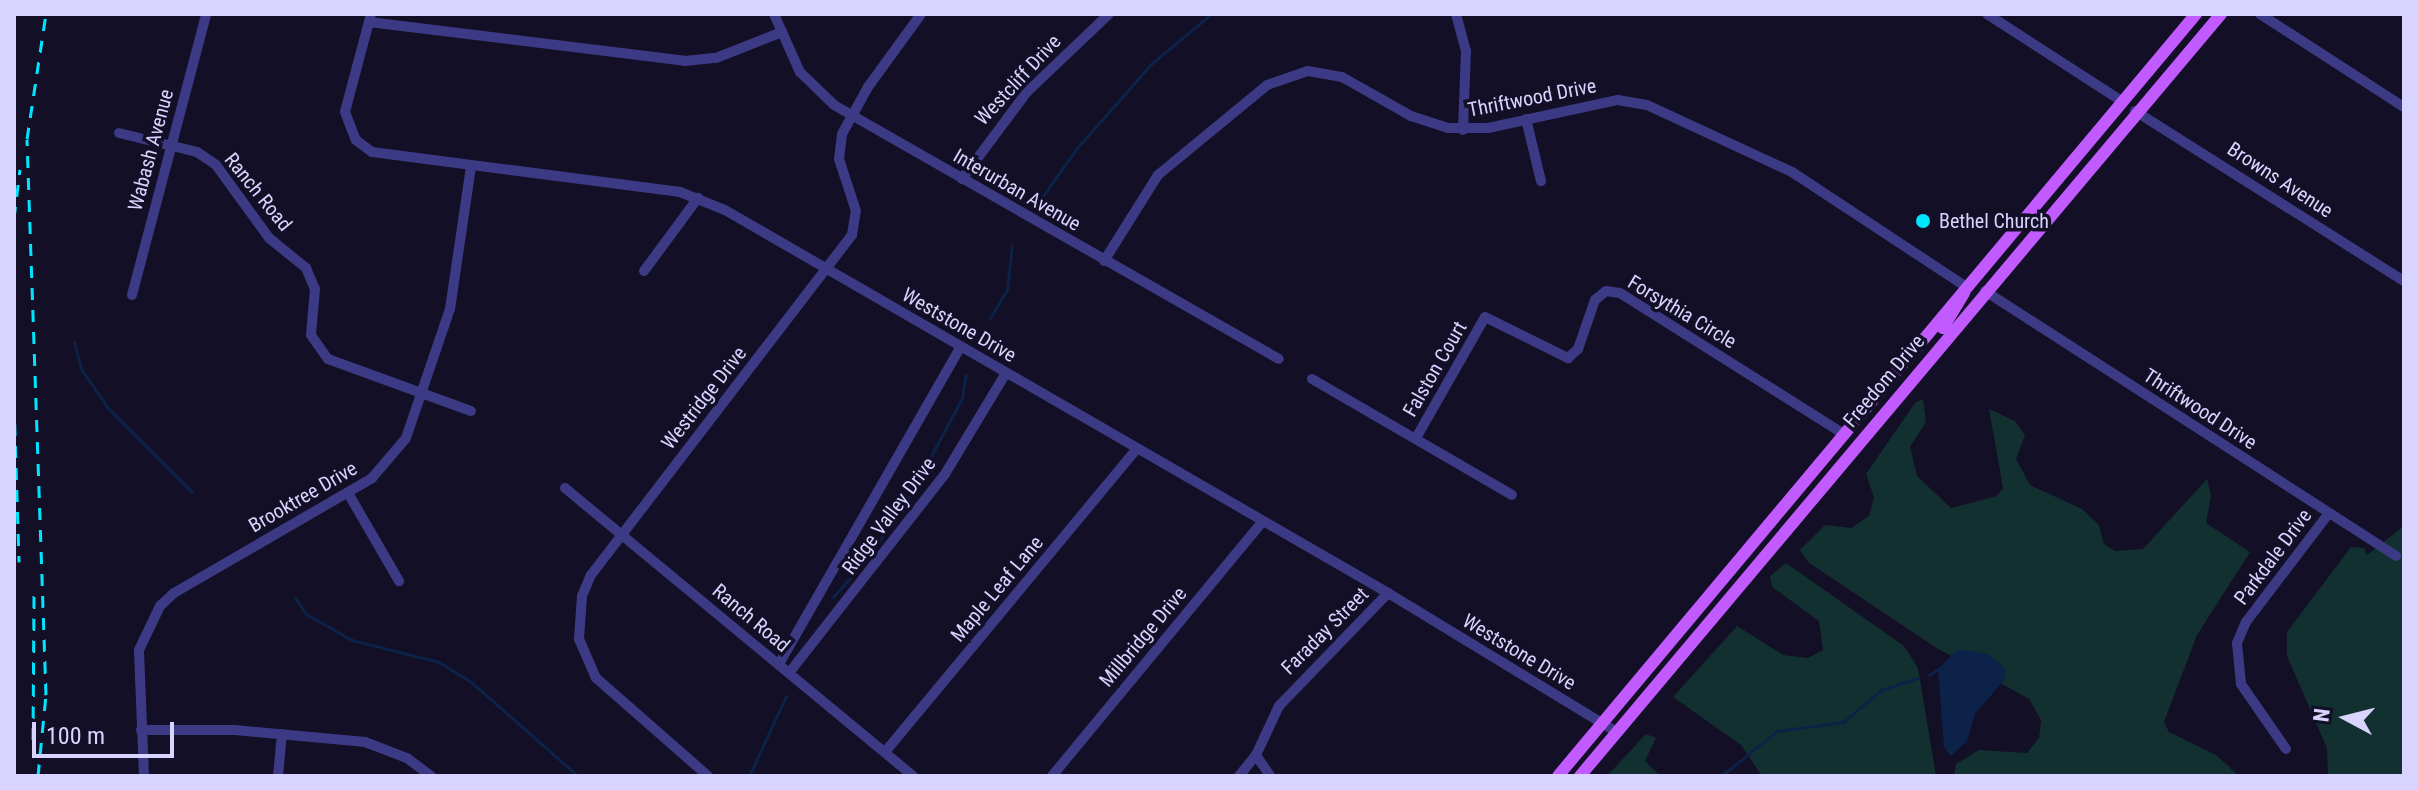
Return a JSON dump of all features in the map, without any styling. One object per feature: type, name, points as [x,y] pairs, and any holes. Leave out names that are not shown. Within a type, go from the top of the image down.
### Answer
[{"type":"main road","name":"Freedom Drive","points":[[1558,776],[2120,100],[2196,14]]},
{"type":"main road","name":"Freedom Drive","points":[[1580,776],[2135,111],[2221,14]]},
{"type":"main road","points":[[1985,291],[1987,272],[2068,172],[2069,162]]},
{"type":"main road","points":[[1868,431],[1879,406],[1959,308],[1965,286]]},
{"type":"street","name":"Wabash Avenue","points":[[132,295],[206,14]]},
{"type":"street","name":"Interurban Avenue","points":[[774,14],[810,85],[851,115],[1279,359]]},
{"type":"street","name":"Westridge Drive","points":[[708,776],[604,688],[582,650],[582,596],[621,534],[852,235],[856,220],[839,159],[842,134],[851,115],[921,14]]},
{"type":"street","name":"Westcliff Drive","points":[[962,179],[1026,93],[1109,14]]},
{"type":"street","points":[[1456,14],[1466,51],[1463,130]]},
{"type":"street","points":[[1987,14],[2120,100]]},
{"type":"street","points":[[2260,14],[2404,107]]},
{"type":"street","points":[[370,18],[685,61],[716,58],[782,32]]},
{"type":"street","name":"Weststone Drive","points":[[370,18],[345,100],[345,118],[356,140],[383,155],[698,198],[827,269],[1388,593],[1617,732]]},
{"type":"street","name":"Thriftwood Drive","points":[[1104,261],[1158,175],[1278,79],[1325,72],[1426,122],[1463,130],[1618,100],[1647,105],[1792,172],[1965,286]]},
{"type":"street","name":"Browns Avenue","points":[[2135,111],[2404,281]]},
{"type":"street","points":[[1526,119],[1541,181]]},
{"type":"street","name":"Ranch Road","points":[[119,133],[204,155],[216,165],[269,238],[306,268],[315,289],[311,335],[323,355],[425,391],[471,411]]},
{"type":"street","name":"Brooktree Drive","points":[[144,776],[139,650],[160,606],[174,593],[372,478],[398,450],[425,391],[450,309],[471,166]]},
{"type":"street","points":[[644,271],[698,198]]},
{"type":"street","name":"Forsythia Circle","points":[[1485,317],[1568,358],[1578,349],[1595,300],[1614,291],[1844,434]]},
{"type":"street","name":"Thriftwood Drive","points":[[1985,291],[2396,556]]},
{"type":"street","name":"Falston Court","points":[[1416,438],[1485,317]]},
{"type":"street","name":"Ridge Valley Drive","points":[[779,664],[960,348]]},
{"type":"street","name":"Ridge Valley Drive","points":[[789,673],[945,474],[1006,373]]},
{"type":"street","points":[[1312,379],[1512,495]]},
{"type":"street","name":"Maple Leaf Lane","points":[[885,752],[1137,448]]},
{"type":"street","name":"Ranch Road","points":[[565,488],[913,776]]},
{"type":"street","points":[[348,493],[399,581]]},
{"type":"street","name":"Parkdale Drive","points":[[2286,749],[2241,684],[2237,643],[2246,622],[2329,513]]},
{"type":"street","name":"Millbridge Drive","points":[[1052,776],[1263,521]]},
{"type":"street","name":"Faraday Street","points":[[1239,776],[1256,755],[1279,706],[1388,593]]},
{"type":"street","points":[[141,730],[282,734],[374,744],[431,776]]},
{"type":"street","points":[[278,776],[282,734]]},
{"type":"street","points":[[1256,755],[1270,776]]},
{"type":"green space","points":[[1923,399],[1926,422],[1910,447],[1917,476],[1951,508],[1997,496],[2003,488],[1989,409],[2015,421],[2025,435],[2016,459],[2030,485],[2082,509],[2099,525],[2104,544],[2115,551],[2143,549],[2207,479],[2211,496],[2206,523],[2250,552],[2197,635],[2164,722],[2169,732],[2216,755],[2239,776],[1954,776],[1956,764],[1979,750],[2027,753],[2039,738],[2041,720],[2029,699],[1935,647],[1808,562],[1800,550],[1825,525],[1851,528],[1869,516],[1874,497],[1866,474],[1915,403]]},
{"type":"green space","points":[[2404,526],[2404,776],[2328,776],[2327,748],[2287,656],[2287,632],[2351,547],[2364,548],[2367,555]]},
{"type":"green space","points":[[1786,563],[1904,646],[1918,668],[1936,776],[1762,776],[1741,745],[1673,697],[1737,626],[1783,655],[1808,658],[1823,650],[1819,621],[1772,587],[1770,576]]},
{"type":"green space","points":[[1646,734],[1656,738],[1645,761],[1660,776],[1607,776]]},
{"type":"water","points":[[1958,649],[1988,654],[2006,669],[2004,680],[1975,714],[1967,741],[1951,756],[1944,747],[1938,669]]},
{"type":"waterway","points":[[1035,207],[1077,148],[1151,64],[1211,14]]},
{"type":"waterway","points":[[990,318],[1007,290],[1012,245]]},
{"type":"waterway","points":[[74,342],[81,369],[108,408],[192,492]]},
{"type":"waterway","points":[[833,597],[868,558],[909,497],[962,398],[966,374]]},
{"type":"waterway","points":[[295,598],[306,614],[352,640],[439,662],[471,682],[578,776]]},
{"type":"waterway","points":[[1929,675],[1938,669]]},
{"type":"waterway","points":[[1721,776],[1777,731],[1843,722],[1881,690],[1918,678]]},
{"type":"waterway","points":[[749,776],[786,696]]},
{"type":"railway","points":[[38,776],[46,695],[27,139],[46,14]]},
{"type":"railway","points":[[14,218],[20,169]]},
{"type":"railway","points":[[14,402],[19,562]]},
{"type":"railway","points":[[33,740],[34,592]]},
{"type":"place","name":"Bethel Church","points":[[1923,221]]}]
